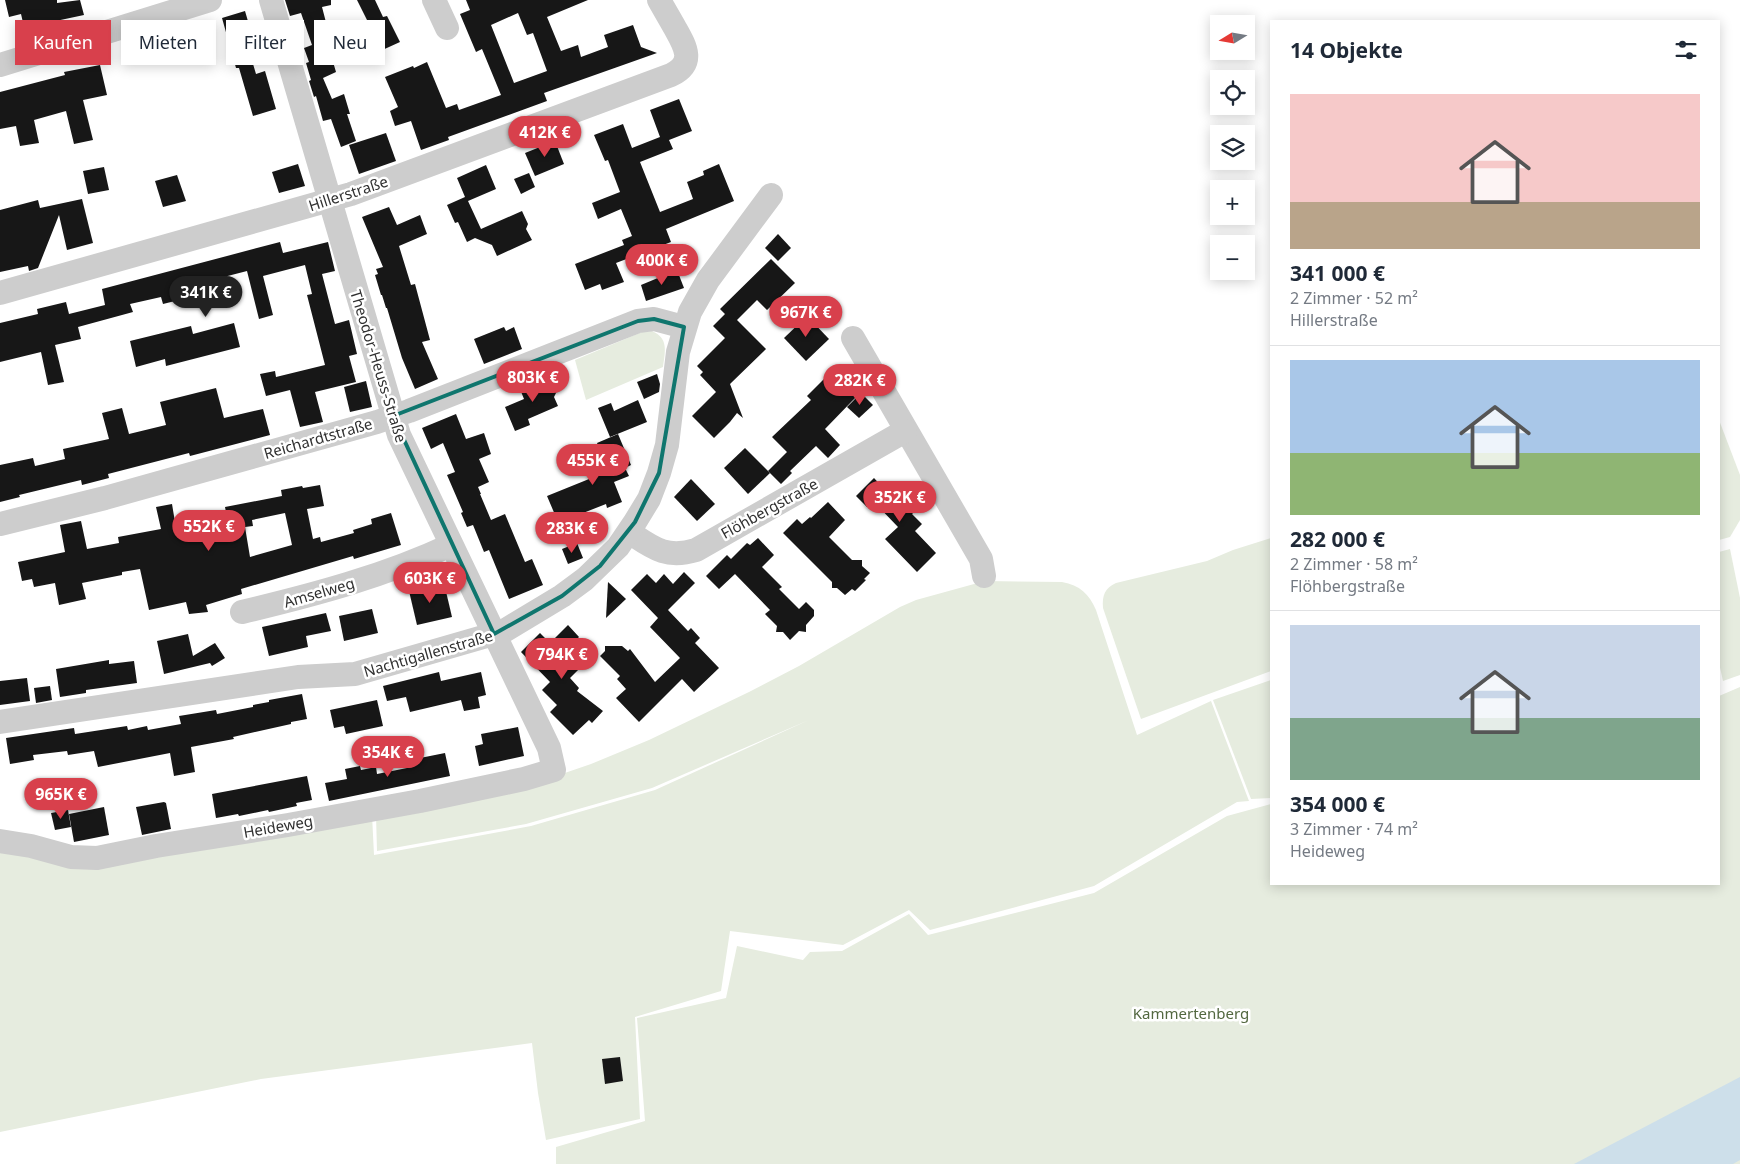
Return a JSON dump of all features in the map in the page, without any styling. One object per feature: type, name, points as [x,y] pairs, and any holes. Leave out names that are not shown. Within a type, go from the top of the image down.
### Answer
[{"type":"street","points":[[0,65],[210,0]]},
{"type":"street","name":"Theodor-Heuss-Straße","points":[[271,0],[399,435],[505,654],[548,748],[554,770]]},
{"type":"street","points":[[434,0],[447,28]]},
{"type":"street","name":"Hillerstraße","points":[[0,293],[351,194],[671,75],[682,68],[685,62],[686,50],[659,0]]},
{"type":"street","name":"Nachtigallenstraße","points":[[0,722],[298,677],[356,674],[504,631],[562,596],[600,566],[629,532],[649,499],[663,459],[669,430],[678,352],[684,327],[697,297],[708,280],[771,195]]},
{"type":"street","name":"Reichardtstraße","points":[[0,524],[105,498],[393,416],[638,321],[654,319],[684,327]]},
{"type":"street","points":[[853,338],[905,431],[981,559],[984,576]]},
{"type":"street","name":"Flöhbergstraße","points":[[629,532],[660,552],[678,554],[696,550],[905,431]]},
{"type":"street","name":"Amselweg","points":[[242,612],[316,595],[430,556],[451,545]]},
{"type":"street","name":"Heideweg","points":[[0,842],[31,846],[71,857],[97,858],[156,846],[420,801],[524,779],[554,770]]},
{"type":"highlighted area","points":[[654,319],[684,327],[659,473],[635,522],[600,566],[562,596],[494,634],[393,416],[638,321]]},
{"type":"green space","points":[[652,331],[661,337],[665,346],[663,367],[586,400],[575,360],[642,332]]},
{"type":"green space","points":[[1720,423],[1740,475],[1740,520],[1730,537],[1720,540]]},
{"type":"green space","points":[[1270,538],[1270,671],[1141,719],[1103,608],[1103,599],[1107,590],[1116,583],[1207,561],[1233,550]]},
{"type":"green space","points":[[1730,549],[1740,598],[1740,675],[1723,681],[1720,668],[1720,552]]},
{"type":"green space","points":[[985,581],[1062,582],[1074,585],[1083,591],[1096,610],[1137,735],[1211,701],[1249,801],[1237,802],[1094,886],[930,930],[909,910],[843,945],[730,931],[721,991],[635,1017],[640,1119],[546,1140],[532,1043],[261,1079],[0,1132],[0,847],[38,855],[372,815],[374,855],[531,826],[655,790],[809,720],[652,788],[526,824],[377,851],[376,815],[556,776],[591,764],[649,740],[749,692],[799,666],[900,607],[916,600]]},
{"type":"green space","points":[[1270,680],[1270,798],[1251,799],[1213,700]]},
{"type":"green space","name":"Kammertenberg","points":[[1740,687],[1740,1164],[556,1164],[556,1147],[645,1121],[637,1018],[726,998],[737,946],[803,960],[810,952],[842,951],[909,914],[928,935],[1094,893],[1227,816],[1270,804],[1270,885],[1720,885],[1720,696]]},
{"type":"water","points":[[1740,1077],[1740,1160],[1733,1164],[1574,1164]]},
{"type":"building","points":[[5,0],[57,0],[57,3],[80,0],[84,15],[60,20],[22,20],[21,14],[9,17]]},
{"type":"building","points":[[285,0],[331,0],[331,5],[322,7],[325,20],[314,20],[314,65],[334,65],[336,72],[323,78],[332,99],[344,94],[350,114],[347,114],[356,141],[341,147],[331,119],[323,121],[316,96],[314,97],[309,81],[311,80],[306,63],[309,62],[304,48],[312,45],[301,13],[290,16]]},
{"type":"building","points":[[357,0],[375,0],[383,17],[387,16],[400,42],[385,49],[385,20],[367,20]]},
{"type":"building","points":[[466,0],[588,0],[547,17],[561,51],[578,45],[581,57],[608,47],[604,35],[633,25],[641,47],[657,53],[544,93],[547,101],[448,137],[449,140],[421,150],[411,121],[395,126],[390,111],[398,107],[385,77],[427,62],[446,108],[457,104],[459,110],[501,95],[482,49],[476,52],[460,14],[470,10]],"holes":[[[518,13],[527,35],[533,33],[547,71],[514,83],[491,25]]]},
{"type":"building","points":[[245,11],[248,20],[226,20],[226,32],[222,18]]},
{"type":"building","points":[[100,65],[107,95],[83,100],[93,140],[74,144],[66,111],[34,120],[39,143],[20,146],[16,126],[0,129],[0,92],[65,75],[64,72]]},
{"type":"building","points":[[235,65],[253,65],[256,74],[265,71],[276,109],[253,116],[239,68],[236,68]]},
{"type":"building","points":[[679,99],[692,131],[669,140],[673,149],[640,162],[660,212],[693,199],[687,182],[704,175],[703,171],[719,164],[734,201],[666,229],[671,242],[616,263],[624,282],[602,290],[600,284],[585,290],[575,264],[624,245],[622,240],[632,236],[621,209],[598,219],[592,203],[620,192],[608,160],[605,161],[594,135],[623,124],[632,148],[660,137],[650,110]]},
{"type":"building","points":[[386,133],[396,161],[359,174],[349,145]]},
{"type":"building","points":[[555,141],[564,164],[535,176],[525,153]]},
{"type":"building","points":[[298,164],[305,186],[279,193],[272,172]]},
{"type":"building","points":[[486,165],[496,189],[468,201],[481,229],[522,211],[528,224],[526,229],[532,240],[497,256],[492,245],[475,238],[467,242],[458,222],[455,223],[447,205],[465,197],[457,178]]},
{"type":"building","points":[[104,167],[109,190],[88,194],[83,171]]},
{"type":"building","points":[[529,173],[535,187],[521,194],[514,179]]},
{"type":"building","points":[[177,175],[186,201],[163,207],[155,181]]},
{"type":"building","points":[[82,199],[93,243],[67,250],[59,215],[38,268],[29,271],[28,266],[0,272],[0,210],[38,200],[40,208]]},
{"type":"building","points":[[389,207],[397,225],[420,215],[427,234],[399,246],[411,285],[415,284],[430,340],[422,342],[438,379],[415,389],[402,358],[375,275],[378,274],[376,269],[383,267],[362,217]]},
{"type":"building","points":[[778,234],[791,248],[778,261],[765,248]]},
{"type":"building","points":[[280,242],[283,253],[328,242],[335,271],[322,274],[335,324],[349,320],[357,354],[349,356],[356,382],[315,392],[323,422],[300,427],[290,390],[266,396],[260,374],[275,371],[276,377],[325,365],[307,295],[312,294],[305,265],[263,276],[273,315],[259,319],[247,271],[216,279],[219,290],[163,304],[161,297],[130,304],[133,312],[78,327],[81,339],[55,345],[64,382],[48,385],[41,352],[0,362],[0,323],[38,314],[37,309],[66,302],[69,314],[105,305],[102,289]]},
{"type":"building","points":[[771,259],[795,283],[767,310],[757,300],[737,320],[766,349],[730,384],[743,418],[737,413],[714,438],[692,416],[716,392],[700,375],[703,372],[697,366],[725,338],[713,326],[725,314],[720,309]]},
{"type":"building","points":[[677,270],[684,288],[646,301],[641,285]]},
{"type":"building","points":[[807,316],[829,339],[806,361],[784,338]]},
{"type":"building","points":[[234,323],[240,347],[166,366],[165,359],[136,367],[130,341],[191,326],[193,334]]},
{"type":"building","points":[[504,327],[506,331],[514,327],[522,349],[484,364],[474,339]]},
{"type":"building","points":[[832,371],[856,397],[825,429],[840,445],[828,458],[816,446],[790,471],[792,473],[781,484],[768,471],[787,452],[772,437],[811,400],[807,396]]},
{"type":"building","points":[[657,374],[660,384],[659,392],[644,399],[637,382]]},
{"type":"building","points":[[549,377],[552,385],[558,389],[554,397],[558,406],[528,419],[530,425],[515,431],[505,407],[524,399],[520,389]]},
{"type":"building","points":[[366,381],[372,407],[350,412],[344,387]]},
{"type":"building","points":[[216,388],[224,418],[263,409],[270,435],[190,456],[189,453],[108,474],[109,478],[82,485],[81,480],[19,495],[20,497],[0,502],[0,465],[33,458],[35,466],[65,459],[63,449],[109,439],[102,413],[122,408],[129,434],[166,425],[160,402]]},
{"type":"building","points":[[861,393],[873,405],[859,418],[847,407]]},
{"type":"building","points":[[638,400],[647,422],[610,437],[598,408],[611,403],[614,411]]},
{"type":"building","points":[[456,414],[466,439],[484,433],[491,454],[479,459],[489,482],[478,487],[491,520],[505,514],[525,562],[532,559],[543,585],[509,599],[489,550],[484,552],[473,525],[467,527],[461,513],[463,512],[447,475],[455,472],[443,443],[431,449],[422,428]]},
{"type":"building","points":[[618,434],[631,465],[625,468],[629,476],[614,482],[622,502],[607,508],[606,504],[578,515],[567,543],[547,496],[594,477],[589,464],[603,458],[597,443]]},
{"type":"building","points":[[745,448],[770,473],[748,494],[724,468]]},
{"type":"building","points":[[874,478],[888,493],[896,485],[918,508],[912,514],[922,524],[915,531],[936,553],[917,572],[885,539],[898,527],[873,501],[867,507],[856,496]]},
{"type":"building","points":[[691,479],[715,504],[697,521],[674,497]]},
{"type":"building","points":[[320,485],[324,506],[307,509],[313,539],[320,537],[321,542],[354,533],[353,530],[372,524],[371,519],[391,513],[401,545],[354,559],[353,556],[241,589],[242,594],[206,605],[208,612],[189,614],[186,602],[149,610],[140,569],[122,572],[122,575],[82,583],[86,599],[59,605],[55,583],[34,587],[32,579],[22,581],[18,562],[65,552],[60,525],[81,521],[87,549],[119,543],[118,537],[161,529],[156,507],[172,504],[175,522],[226,512],[225,507],[282,496],[281,490],[302,486],[303,488]],"holes":[[[285,513],[292,545],[250,557],[245,527],[253,526],[252,520]]]},
{"type":"building","points":[[828,502],[845,520],[829,537],[852,560],[862,560],[862,566],[870,573],[855,591],[852,589],[845,595],[837,588],[832,588],[832,582],[783,533],[797,519],[802,524]]},
{"type":"building","points":[[758,538],[774,555],[762,567],[782,587],[779,589],[799,609],[806,602],[814,610],[814,616],[806,625],[806,632],[799,631],[790,640],[783,632],[776,632],[777,626],[765,614],[770,610],[735,574],[719,589],[706,576],[727,555],[731,559],[747,543],[750,545]]},
{"type":"building","points":[[577,543],[583,558],[568,564],[562,549]]},
{"type":"building","points":[[684,572],[695,583],[668,610],[688,631],[691,628],[700,638],[695,643],[719,668],[694,692],[682,679],[639,722],[616,698],[626,689],[617,679],[620,676],[600,656],[605,651],[605,646],[622,646],[628,651],[630,649],[655,682],[680,658],[650,627],[658,618],[631,590],[647,574],[656,583],[664,574],[673,584]]},
{"type":"building","points":[[608,582],[626,599],[606,618]]},
{"type":"building","points":[[444,583],[452,617],[417,625],[409,591]]},
{"type":"building","points":[[372,609],[378,633],[344,641],[339,616]]},
{"type":"building","points":[[326,613],[331,631],[306,636],[308,647],[269,656],[262,627]]},
{"type":"building","points":[[568,625],[579,637],[562,654],[579,669],[570,678],[579,688],[577,691],[603,711],[592,723],[589,720],[573,735],[550,712],[557,705],[542,690],[550,682],[521,652],[540,633],[550,643]]},
{"type":"building","points":[[188,634],[193,656],[215,643],[225,658],[212,666],[210,663],[164,674],[157,641]]},
{"type":"building","points":[[109,660],[109,664],[134,661],[137,683],[86,690],[86,693],[60,697],[56,669]]},
{"type":"building","points":[[439,672],[441,681],[481,672],[486,695],[478,697],[480,708],[464,711],[461,700],[410,712],[406,697],[387,701],[383,686]]},
{"type":"building","points":[[27,678],[30,701],[0,705],[0,681]]},
{"type":"building","points":[[50,686],[52,700],[36,703],[34,688]]},
{"type":"building","points":[[302,694],[307,719],[233,737],[234,739],[191,747],[195,772],[174,776],[170,753],[98,767],[94,751],[68,755],[67,751],[33,755],[34,760],[10,764],[6,738],[74,728],[75,734],[127,726],[128,730],[147,726],[148,730],[181,724],[179,716],[216,710],[217,714],[253,707],[253,705],[269,702],[269,700]]},
{"type":"building","points":[[377,700],[383,726],[346,734],[344,726],[334,728],[330,710]]},
{"type":"building","points":[[518,727],[524,756],[479,766],[475,746],[483,744],[481,734]]},
{"type":"building","points":[[445,753],[450,776],[329,801],[325,783],[347,779],[345,769],[360,766],[361,770],[376,767],[377,774],[412,767],[410,760]]},
{"type":"building","points":[[307,776],[312,800],[296,803],[297,806],[269,812],[268,810],[239,816],[238,814],[216,818],[212,794]]},
{"type":"building","points":[[166,803],[171,829],[142,835],[136,807]]},
{"type":"building","points":[[104,807],[109,835],[74,842],[69,814]]},
{"type":"building","points":[[68,810],[71,827],[55,830],[51,813]]},
{"type":"building","points":[[620,1057],[623,1081],[605,1084],[602,1059]]}]
